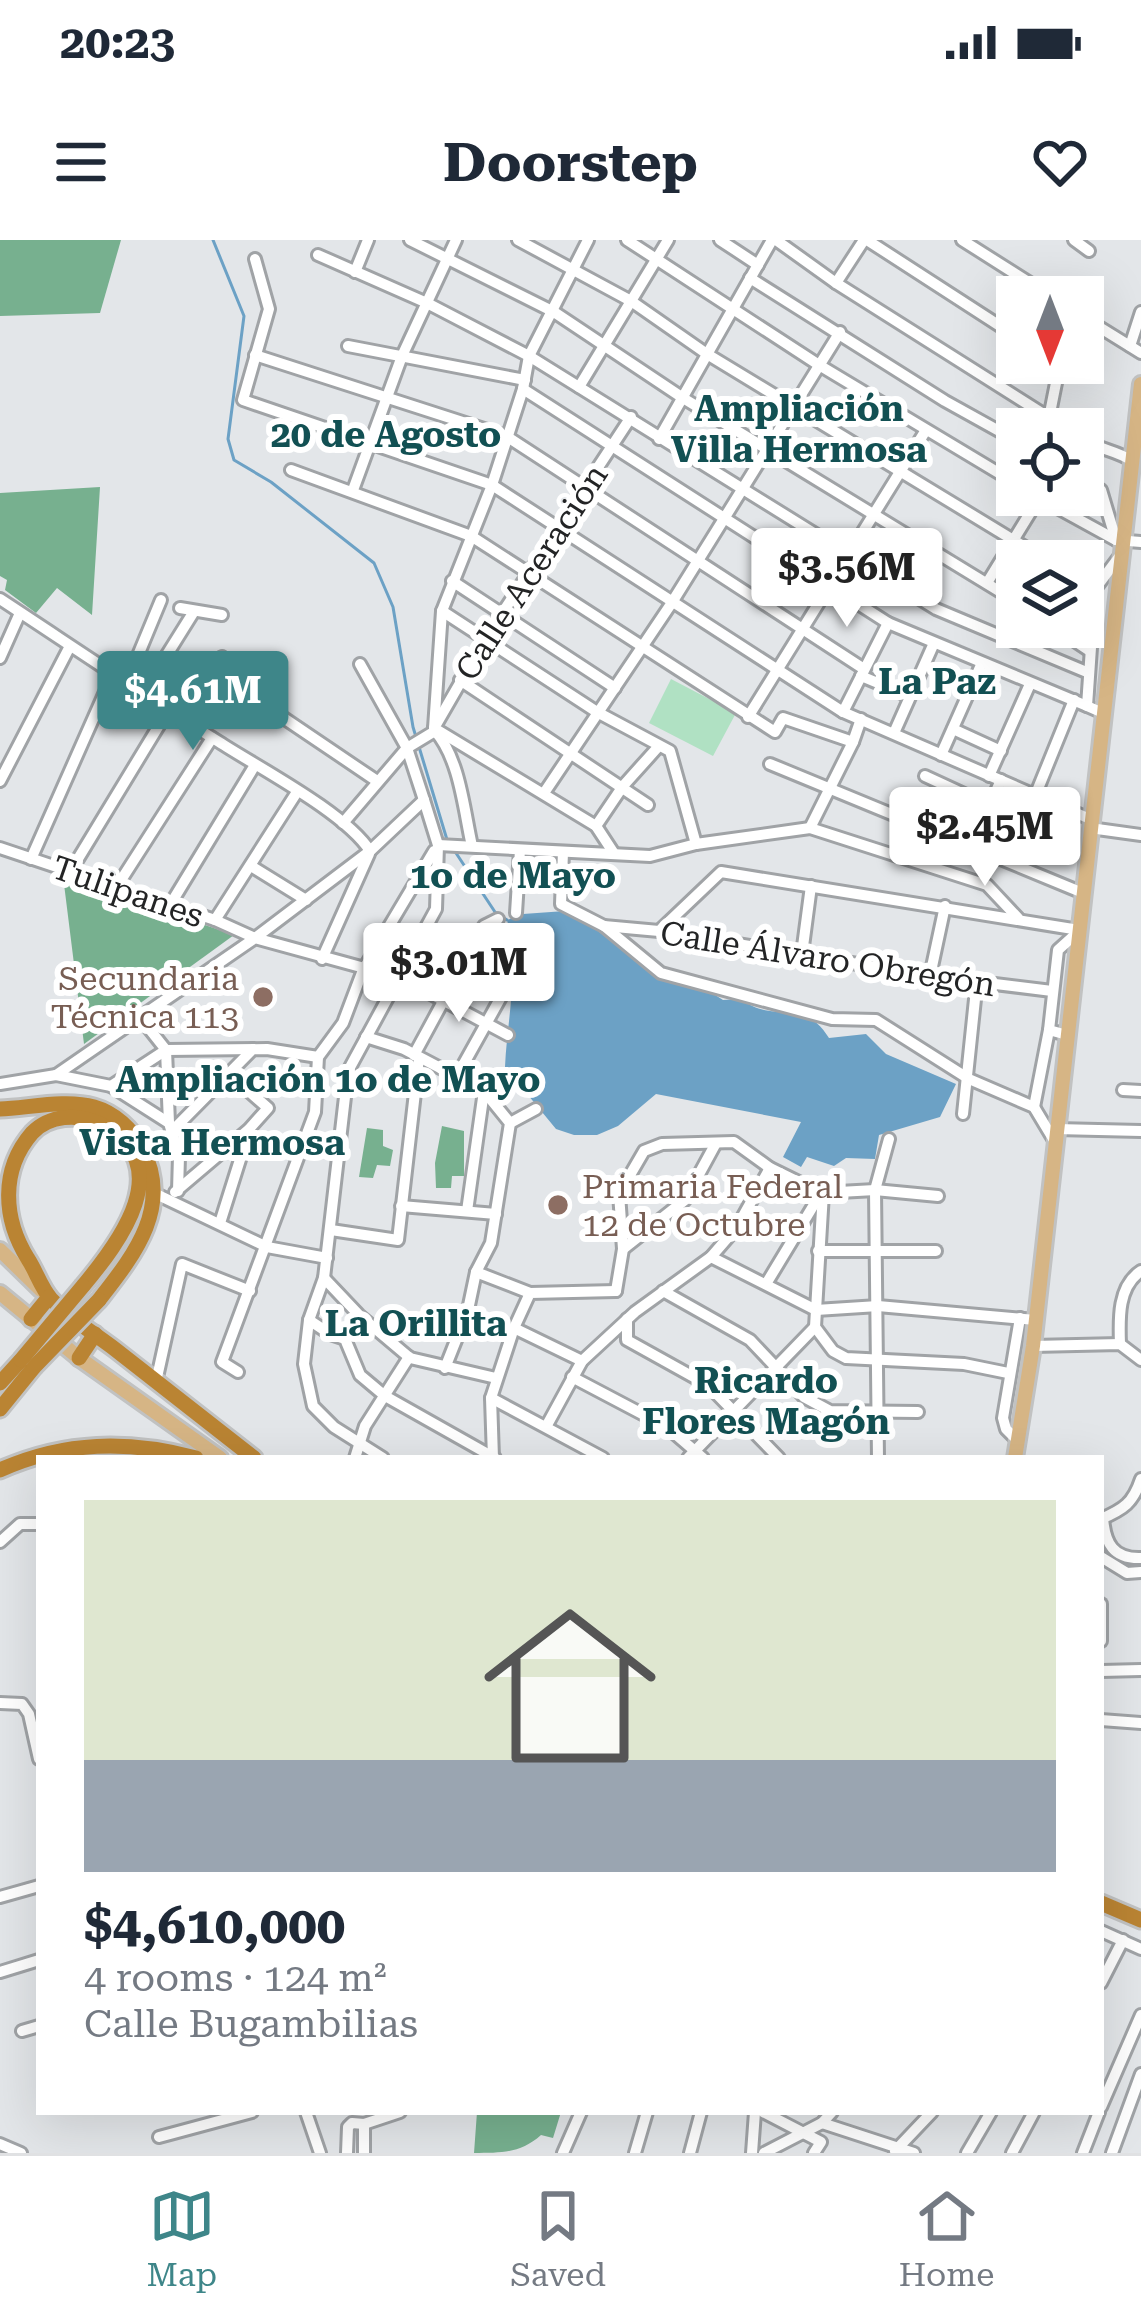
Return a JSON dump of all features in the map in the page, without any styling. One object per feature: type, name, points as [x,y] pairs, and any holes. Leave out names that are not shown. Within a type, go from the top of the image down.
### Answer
[{"type":"highway","points":[[0,1109],[77,1105],[113,1115],[131,1130],[145,1154],[159,1195],[135,1253],[99,1300],[0,1384]]},
{"type":"highway","points":[[0,1408],[28,1363],[83,1286],[121,1242],[132,1220],[139,1185],[131,1155],[110,1130],[87,1119],[63,1118],[34,1131],[14,1155],[6,1191],[16,1242],[49,1298],[95,1334],[156,1382],[250,1455]]},
{"type":"highway","points":[[31,1318],[49,1298]]},
{"type":"highway","points":[[79,1358],[95,1334]]},
{"type":"highway","points":[[46,1455],[105,1444],[146,1446],[184,1455]]},
{"type":"highway","points":[[0,1470],[36,1457]]},
{"type":"highway","points":[[1104,1904],[1141,1920]]},
{"type":"main road","points":[[1015,1452],[1033,1346],[1027,1319],[1056,1136],[1141,384]]},
{"type":"main road","points":[[0,1250],[49,1298]]},
{"type":"main road","points":[[0,1293],[79,1358],[216,1455]]},
{"type":"street","points":[[355,272],[368,240]]},
{"type":"street","points":[[410,240],[554,312],[682,398],[996,589]]},
{"type":"street","points":[[352,490],[402,356],[457,240]]},
{"type":"street","points":[[518,240],[631,301],[707,354],[1013,540],[1027,516]]},
{"type":"street","points":[[470,846],[455,776],[435,729],[442,610],[492,485],[529,356],[588,240]]},
{"type":"street","points":[[627,240],[819,365],[996,472]]},
{"type":"street","points":[[579,387],[668,240]]},
{"type":"street","points":[[719,240],[758,265]]},
{"type":"street","points":[[659,439],[774,240],[1033,408]]},
{"type":"street","points":[[836,283],[865,240],[996,324]]},
{"type":"street","points":[[962,240],[1019,276]]},
{"type":"street","points":[[1074,240],[1090,246]]},
{"type":"street","points":[[318,254],[529,356],[936,609],[1089,673]]},
{"type":"street","points":[[255,259],[269,309],[243,400],[492,485],[843,712],[1090,824],[1141,835]]},
{"type":"street","points":[[750,278],[996,429]]},
{"type":"street","points":[[1104,329],[1136,350],[1141,312]]},
{"type":"street","points":[[544,793],[670,604],[840,332]]},
{"type":"street","points":[[348,346],[524,384],[888,623],[1102,713]]},
{"type":"street","points":[[255,355],[506,436],[805,629],[862,672],[909,696]]},
{"type":"street","name":"Calle Aceración","points":[[343,823],[411,746],[435,729],[486,638],[631,417]]},
{"type":"street","points":[[748,717],[926,430]]},
{"type":"street","points":[[1104,452],[1120,453],[1132,461]]},
{"type":"street","points":[[291,470],[471,536],[775,732],[783,718],[853,742]]},
{"type":"street","points":[[1104,499],[1120,545]]},
{"type":"street","points":[[1071,516],[1120,545],[1141,542]]},
{"type":"street","points":[[1104,566],[1120,545]]},
{"type":"street","points":[[987,583],[996,568]]},
{"type":"street","points":[[452,581],[615,688]]},
{"type":"street","points":[[0,599],[343,823],[370,850]]},
{"type":"street","points":[[127,682],[161,600]]},
{"type":"street","points":[[180,608],[221,615]]},
{"type":"street","points":[[442,610],[597,712],[664,749],[696,844]]},
{"type":"street","points":[[0,658],[20,613]]},
{"type":"street","points":[[143,693],[194,613]]},
{"type":"street","points":[[843,712],[888,623]]},
{"type":"street","points":[[894,733],[934,643]]},
{"type":"street","points":[[0,781],[4,762],[69,648]]},
{"type":"street","points":[[1086,648],[1090,651]]},
{"type":"street","points":[[1035,796],[1080,703],[1090,648]]},
{"type":"street","points":[[183,718],[223,657]]},
{"type":"street","points":[[360,664],[411,746],[440,845],[436,909],[349,1071],[325,1278],[309,1320],[304,1364],[313,1406],[357,1451],[409,1357]]},
{"type":"street","points":[[941,755],[982,665]]},
{"type":"street","points":[[31,859],[113,674]]},
{"type":"street","points":[[460,680],[648,806]]},
{"type":"street","points":[[266,684],[263,704],[377,781]]},
{"type":"street","points":[[970,849],[990,806],[1001,751],[1030,684]]},
{"type":"street","points":[[70,872],[169,709]]},
{"type":"street","points":[[810,828],[861,719]]},
{"type":"street","points":[[435,729],[596,826],[613,852]]},
{"type":"street","points":[[953,729],[1001,751]]},
{"type":"street","points":[[116,888],[212,738]]},
{"type":"street","points":[[596,826],[623,786],[664,749]]},
{"type":"street","points":[[770,764],[1083,893]]},
{"type":"street","points":[[170,905],[255,765]]},
{"type":"street","points":[[925,776],[990,806]]},
{"type":"street","points":[[215,920],[297,792]]},
{"type":"street","points":[[56,1075],[306,900],[424,800]]},
{"type":"street","points":[[440,845],[650,856],[696,844],[810,828],[987,885],[1018,918]]},
{"type":"street","points":[[659,931],[721,872],[726,840]]},
{"type":"street","points":[[238,1372],[222,1362],[315,1112],[318,1058],[343,1023],[363,970],[440,845]]},
{"type":"street","name":"Tulipanes","points":[[0,848],[215,920],[255,938],[401,977],[508,1035]]},
{"type":"street","points":[[322,959],[370,850]]},
{"type":"street","points":[[516,913],[520,850]]},
{"type":"street","points":[[563,852],[561,904],[604,926],[661,973],[832,1019],[876,1019],[969,1079],[1034,1107],[1056,1136],[1141,1131]]},
{"type":"street","points":[[250,866],[306,900]]},
{"type":"street","points":[[721,872],[1078,931]]},
{"type":"street","points":[[802,954],[811,886]]},
{"type":"street","points":[[930,976],[945,907]]},
{"type":"street","points":[[331,1230],[398,1240],[417,1056],[484,926],[498,920]]},
{"type":"street","name":"Calle Álvaro Obregón","points":[[604,926],[1052,992]]},
{"type":"street","points":[[1034,1107],[1058,950],[1078,931]]},
{"type":"street","points":[[963,1114],[977,980]]},
{"type":"street","points":[[457,1076],[501,998]]},
{"type":"street","points":[[139,1016],[166,1050],[178,1191]]},
{"type":"street","points":[[1049,1030],[1067,1035]]},
{"type":"street","points":[[366,1037],[484,1090],[510,1123],[491,1243],[476,1272],[468,1310],[445,1368]]},
{"type":"street","points":[[111,1086],[166,1050],[253,1049],[318,1058]]},
{"type":"street","points":[[170,1127],[253,1049]]},
{"type":"street","points":[[159,1195],[178,1191],[268,1108],[228,1073]]},
{"type":"street","points":[[0,1084],[56,1075],[111,1086],[170,1127]]},
{"type":"street","points":[[467,1211],[484,1090]]},
{"type":"street","points":[[1123,1090],[1141,1091]]},
{"type":"street","points":[[510,1123],[536,1109]]},
{"type":"street","points":[[220,1223],[250,1128]]},
{"type":"street","points":[[878,1455],[875,1190],[889,1139]]},
{"type":"street","points":[[776,1455],[708,1385],[627,1340],[631,1315],[616,1291],[623,1249],[619,1194],[644,1151],[679,1141],[734,1142],[770,1168],[822,1193],[875,1190],[938,1196]]},
{"type":"street","points":[[623,1249],[685,1200],[716,1143]]},
{"type":"street","points":[[547,1425],[582,1360],[631,1315],[711,1257],[737,1227],[770,1168]]},
{"type":"street","points":[[822,1193],[815,1327],[833,1351],[846,1358],[964,1364],[1008,1373]]},
{"type":"street","points":[[766,1284],[822,1193]]},
{"type":"street","points":[[159,1195],[267,1247],[327,1258]]},
{"type":"street","points":[[401,1206],[496,1214]]},
{"type":"street","points":[[818,1251],[936,1251]]},
{"type":"street","points":[[711,1257],[816,1310],[878,1306],[1027,1319],[1008,1373],[1003,1418],[1015,1452]]},
{"type":"street","points":[[156,1382],[182,1264],[250,1291]]},
{"type":"street","points":[[1120,1344],[1119,1318],[1126,1288],[1141,1271]]},
{"type":"street","points":[[476,1272],[530,1293],[616,1291]]},
{"type":"street","points":[[325,1278],[358,1315],[409,1357],[496,1378]]},
{"type":"street","points":[[663,1291],[729,1326],[777,1365],[804,1397],[830,1411],[918,1412]]},
{"type":"street","points":[[494,1455],[491,1398],[530,1293]]},
{"type":"street","points":[[309,1320],[345,1339],[360,1375],[385,1396],[489,1455]]},
{"type":"street","points":[[572,1377],[667,1427],[695,1455],[733,1409],[815,1327]]},
{"type":"street","points":[[514,1328],[582,1360]]},
{"type":"street","points":[[1033,1346],[1120,1344],[1141,1360]]},
{"type":"street","points":[[491,1398],[598,1455]]},
{"type":"street","points":[[1104,1517],[1135,1499],[1141,1479]]},
{"type":"street","points":[[0,1542],[20,1524],[36,1524]]},
{"type":"street","points":[[1104,1531],[1117,1554],[1141,1558]]},
{"type":"street","points":[[1104,1558],[1127,1573],[1141,1572]]},
{"type":"street","points":[[1104,1671],[1141,1670]]},
{"type":"street","points":[[0,1703],[22,1704],[36,1746]]},
{"type":"street","points":[[1104,1720],[1141,1723]]},
{"type":"street","points":[[0,1897],[36,1887]]},
{"type":"street","points":[[1104,1932],[1141,1949]]},
{"type":"street","points":[[1104,1977],[1123,1940]]},
{"type":"street","points":[[0,1972],[36,1961]]},
{"type":"street","points":[[1104,2101],[1141,2015]]},
{"type":"street","points":[[22,2031],[36,2027]]},
{"type":"street","points":[[1112,2153],[1141,2074]]},
{"type":"street","points":[[159,2137],[241,2115]]},
{"type":"street","points":[[307,2115],[320,2153]]},
{"type":"street","points":[[346,2153],[348,2127],[389,2115]]},
{"type":"street","points":[[562,2153],[580,2115]]},
{"type":"street","points":[[635,2153],[646,2115]]},
{"type":"street","points":[[690,2153],[700,2115]]},
{"type":"street","points":[[752,2153],[758,2115]]},
{"type":"street","points":[[766,2115],[821,2142],[814,2153]]},
{"type":"street","points":[[764,2153],[829,2115]]},
{"type":"street","points":[[896,2151],[929,2115]]},
{"type":"street","points":[[967,2153],[989,2115]]},
{"type":"street","points":[[1012,2153],[1032,2115]]},
{"type":"street","points":[[1083,2153],[1098,2115]]},
{"type":"street","points":[[358,2123],[364,2153]]},
{"type":"street","points":[[822,2123],[896,2151],[914,2153]]},
{"type":"street","points":[[0,2144],[21,2153]]},
{"type":"green space","points":[[0,240],[121,240],[100,313],[0,316]]},
{"type":"green space","points":[[100,487],[92,615],[57,588],[36,613],[5,590],[7,580],[0,576],[0,493]]},
{"type":"green space","points":[[671,679],[736,713],[713,756],[649,723]]},
{"type":"green space","points":[[63,876],[234,935],[84,1044]]},
{"type":"green space","points":[[442,1126],[464,1131],[464,1176],[452,1176],[451,1188],[436,1188]]},
{"type":"green space","points":[[367,1128],[383,1130],[383,1146],[393,1150],[390,1166],[377,1165],[373,1178],[359,1177]]},
{"type":"green space","points":[[477,2115],[560,2115],[553,2138],[541,2135],[511,2151],[474,2153]]},
{"type":"water","points":[[565,911],[574,919],[583,919],[650,972],[682,986],[709,991],[723,1000],[741,999],[766,1010],[798,1013],[819,1025],[829,1038],[866,1034],[886,1054],[956,1084],[940,1117],[879,1135],[875,1159],[846,1158],[834,1166],[807,1157],[801,1167],[783,1157],[801,1122],[656,1094],[618,1126],[597,1135],[556,1129],[505,1067],[513,975],[507,920]]},
{"type":"waterway","points":[[213,240],[244,316],[228,439],[234,460],[271,482],[374,563],[393,607],[413,727],[448,843]]},
{"type":"waterway","points":[[454,850],[495,912],[507,920]]},
{"type":"place","name":"Secundaria Técnica 113","points":[[263,997]]},
{"type":"place","name":"Primaria Federal 12 de Octubre","points":[[558,1205]]},
{"type":"district","name":"Ampliación Villa Hermosa","points":[[799,428]]},
{"type":"district","name":"20 de Agosto","points":[[386,434]]},
{"type":"district","name":"La Paz","points":[[937,681]]},
{"type":"district","name":"1o de Mayo","points":[[513,875]]},
{"type":"district","name":"Ampliación 1o de Mayo","points":[[328,1079]]},
{"type":"district","name":"Vista Hermosa","points":[[212,1142]]},
{"type":"district","name":"La Orillita","points":[[416,1323]]},
{"type":"district","name":"Ricardo Flores Magón","points":[[766,1400]]}]
